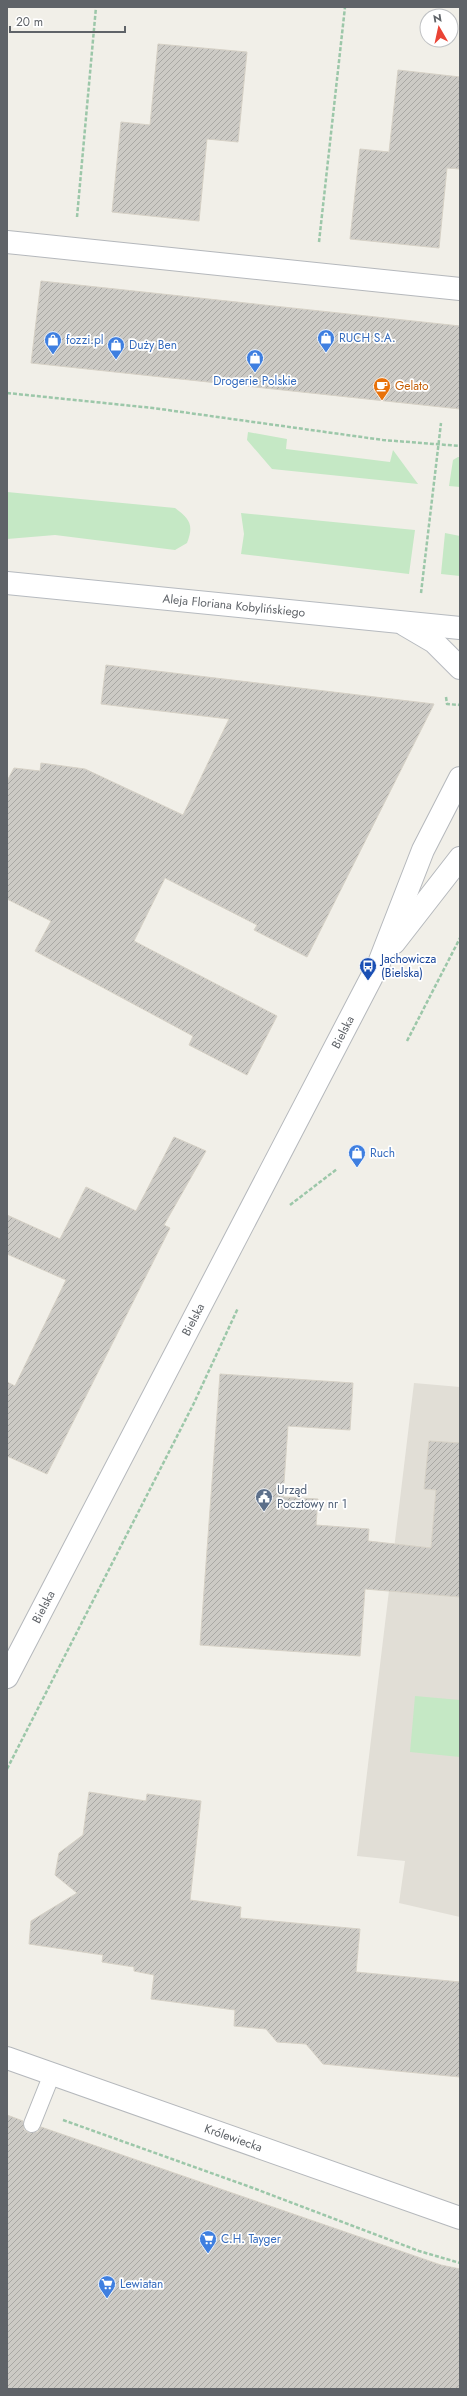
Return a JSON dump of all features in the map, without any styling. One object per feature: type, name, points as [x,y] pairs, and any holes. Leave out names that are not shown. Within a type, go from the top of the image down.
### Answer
[{"type":"street","points":[[7,242],[460,289]]},
{"type":"street","name":"Aleja Floriana Kobylińskiego","points":[[7,583],[460,628]]},
{"type":"street","points":[[408,622],[434,642],[460,668]]},
{"type":"street","name":"Bielska","points":[[7,1677],[379,963],[424,850],[460,778]]},
{"type":"street","name":"Bielska","points":[[379,963],[460,858]]},
{"type":"street","name":"Królewiecka","points":[[7,2058],[460,2218]]},
{"type":"lane","points":[[34,2118],[52,2074]]},
{"type":"path","points":[[74,249],[96,7]]},
{"type":"path","points":[[316,275],[345,7]]},
{"type":"path","points":[[7,393],[153,408],[375,439],[460,446]]},
{"type":"path","points":[[408,622],[441,423]]},
{"type":"path","points":[[446,694],[447,704],[460,705]]},
{"type":"path","points":[[407,1041],[460,938]]},
{"type":"path","points":[[289,1206],[337,1169]]},
{"type":"path","points":[[7,1769],[194,1403],[239,1304]]},
{"type":"path","points":[[34,2118],[253,2188],[419,2251],[460,2263]]},
{"type":"shaded area","points":[[414,1383],[460,1387],[460,1917],[399,1903],[405,1861],[357,1856]]},
{"type":"green space","points":[[248,432],[287,439],[286,449],[390,462],[393,450],[418,484],[272,469],[247,440]]},
{"type":"green space","points":[[460,457],[460,487],[449,486],[453,460]]},
{"type":"green space","points":[[7,492],[175,508],[187,519],[189,523],[189,537],[187,543],[175,550],[55,535],[7,539]]},
{"type":"green space","points":[[241,513],[415,530],[409,574],[241,554],[244,534]]},
{"type":"green space","points":[[445,533],[460,536],[460,576],[441,574]]},
{"type":"green space","points":[[415,1696],[460,1700],[460,1757],[410,1752]]},
{"type":"building","points":[[158,44],[247,52],[238,142],[207,139],[199,221],[112,212],[121,122],[150,125]]},
{"type":"building","points":[[398,70],[460,77],[460,169],[447,168],[439,248],[350,239],[360,149],[389,152]]},
{"type":"building","points":[[41,281],[460,326],[460,409],[31,363]]},
{"type":"building","points":[[106,665],[434,704],[307,957],[254,930],[257,925],[165,878],[134,941],[277,1016],[247,1075],[189,1045],[193,1036],[35,951],[51,921],[7,899],[7,781],[14,768],[40,771],[41,763],[85,769],[183,815],[229,719],[101,704]]},
{"type":"building","points":[[174,1137],[206,1151],[164,1225],[170,1228],[47,1474],[7,1456],[7,1382],[15,1386],[66,1280],[7,1254],[7,1215],[60,1239],[86,1187],[136,1211]]},
{"type":"building","name":"Urząd Pocztowy nr 1","points":[[220,1374],[353,1383],[350,1430],[288,1426],[283,1497],[318,1499],[316,1525],[369,1529],[368,1541],[431,1548],[436,1490],[424,1489],[429,1441],[460,1443],[460,1597],[365,1589],[360,1656],[200,1645]]},
{"type":"building","points":[[89,1792],[146,1801],[147,1794],[201,1801],[190,1900],[241,1907],[240,1918],[360,1929],[356,1972],[460,1982],[460,2077],[323,2064],[306,2044],[277,2042],[266,2029],[234,2026],[235,2010],[151,1999],[154,1975],[134,1971],[134,1967],[102,1962],[103,1955],[29,1944],[31,1921],[77,1893],[55,1875],[59,1853],[83,1835]]},
{"type":"building","name":"C.H. Tayger","points":[[7,2115],[23,2121],[24,2130],[29,2133],[38,2132],[41,2127],[441,2265],[460,2269],[460,2389],[7,2389]]},
{"type":"place","name":"RUCH S.A.","points":[[326,353]]},
{"type":"place","name":"fozzi.pl","points":[[53,355]]},
{"type":"place","name":"Duży Ben","points":[[116,360]]},
{"type":"place","name":"Drogerie Polskie","points":[[255,373]]},
{"type":"place","name":"Gelato","points":[[382,401]]},
{"type":"place","name":"Jachowicza (Bielska)","points":[[368,981]]},
{"type":"place","name":"Ruch","points":[[357,1168]]},
{"type":"place","name":"Urząd Pocztowy nr 1","points":[[264,1512]]},
{"type":"place","name":"C.H. Tayger","points":[[208,2254]]},
{"type":"place","name":"Lewiatan","points":[[107,2299]]}]
